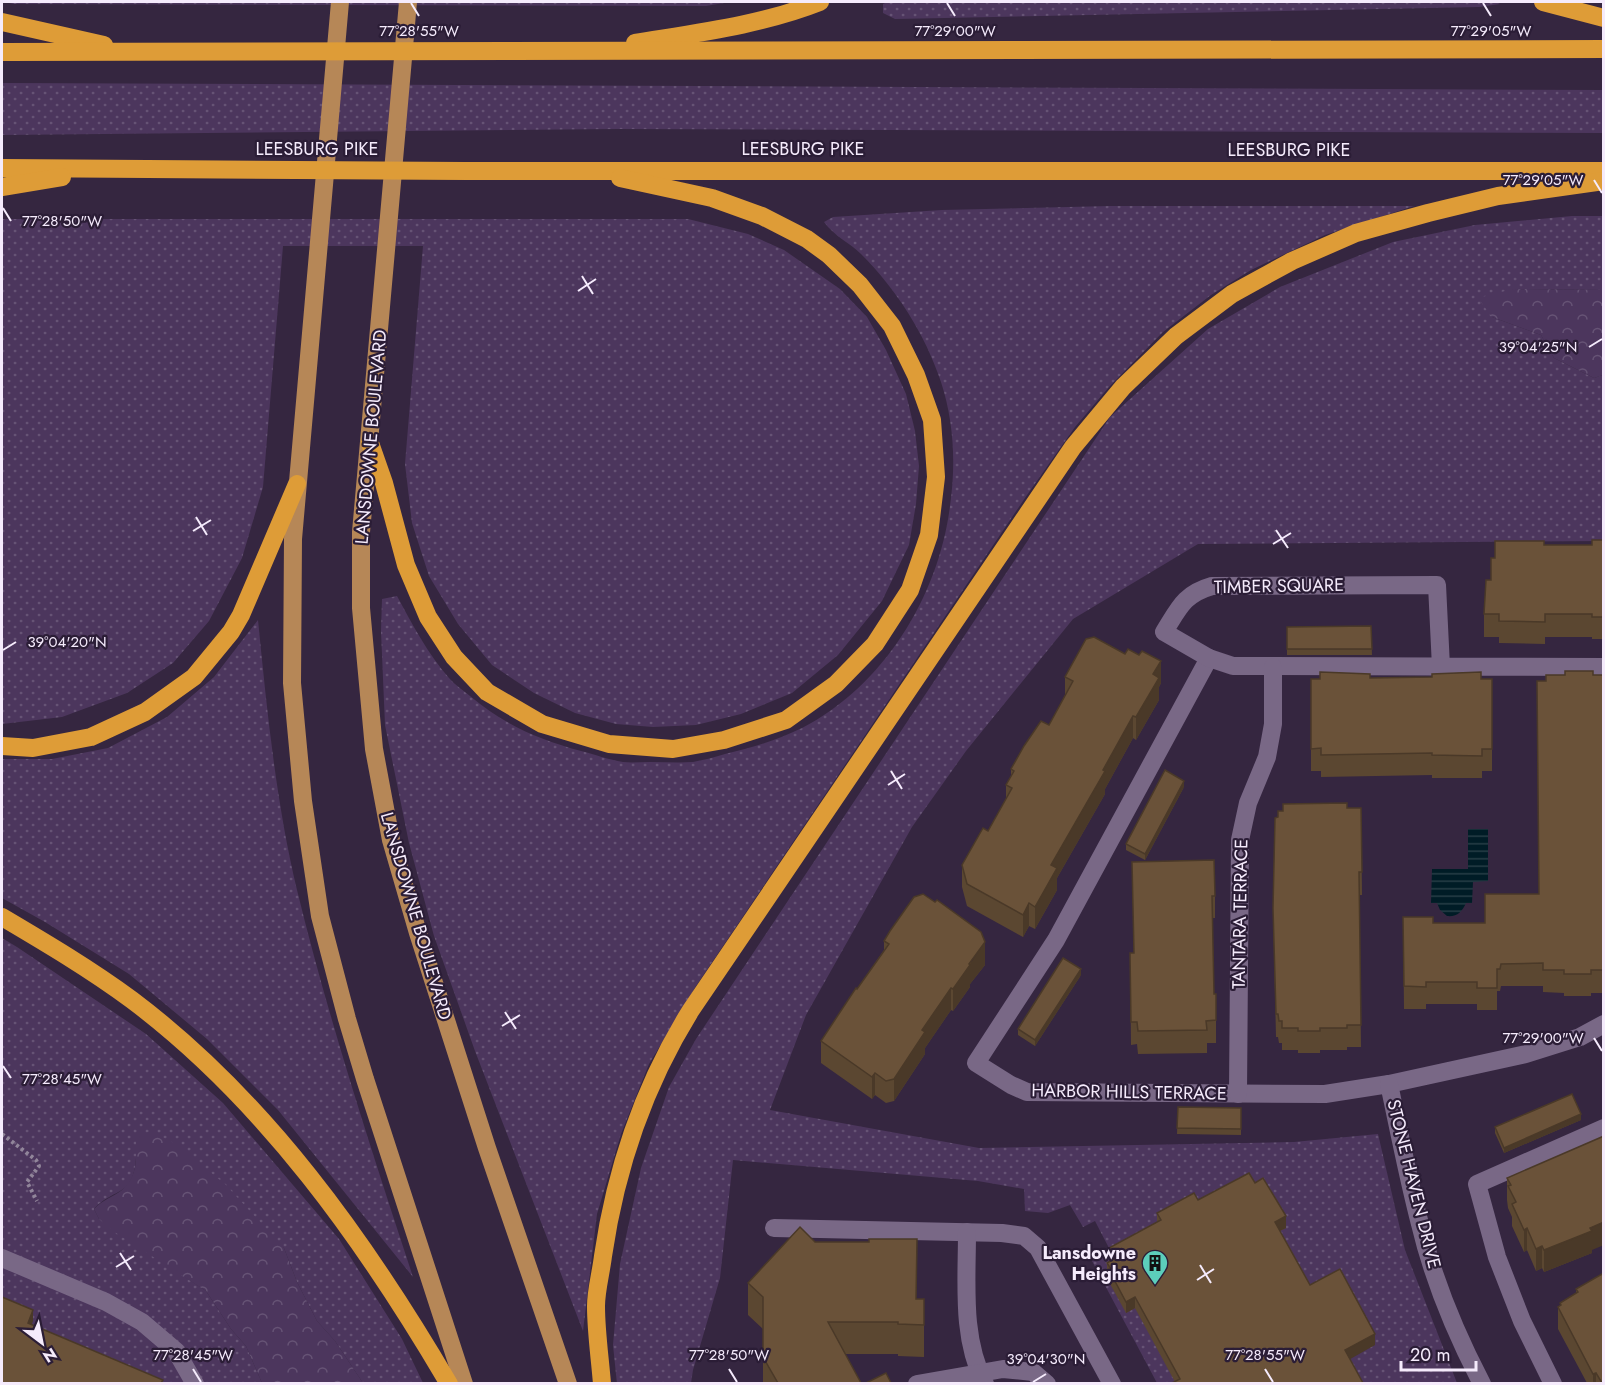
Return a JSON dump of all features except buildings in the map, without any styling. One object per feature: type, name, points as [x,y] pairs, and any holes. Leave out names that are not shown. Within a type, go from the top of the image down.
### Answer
[{"type":"highway","points":[[571,52],[695,33],[766,18],[820,2]]},
{"type":"highway","points":[[1543,2],[1604,18]]},
{"type":"highway","points":[[2,22],[141,53]]},
{"type":"highway","points":[[2,52],[1604,49]]},
{"type":"highway","name":"LEESBURG PIKE","points":[[2,168],[453,171],[1604,171]]},
{"type":"highway","points":[[2,187],[116,168]]},
{"type":"highway","points":[[370,443],[384,483],[406,565],[428,617],[454,657],[487,692],[542,723],[609,744],[674,749],[724,740],[786,720],[836,684],[875,644],[910,590],[929,535],[936,477],[932,420],[916,375],[892,326],[860,285],[829,255],[807,239],[762,216],[712,198],[586,170]]},
{"type":"highway","points":[[602,1383],[596,1304],[606,1236],[620,1170],[639,1111],[669,1046],[1073,447],[1123,387],[1176,336],[1232,294],[1292,261],[1356,233],[1498,196],[1604,181]]},
{"type":"highway","points":[[2,746],[33,748],[91,737],[145,712],[194,677],[231,632],[241,615],[297,484]]},
{"type":"highway","points":[[2,917],[82,965],[133,1001],[235,1092],[302,1169],[382,1275],[449,1383]]},
{"type":"main road","points":[[339,2],[297,484],[292,572],[292,683],[303,801],[320,916],[346,1019],[464,1383]]},
{"type":"main road","name":"LANSDOWNE BOULEVARD","points":[[408,2],[361,532],[361,608],[374,749],[391,840],[418,933],[484,1137],[568,1383]]},
{"type":"street","name":"TIMBER SQUARE","points":[[1441,667],[1437,585],[1212,586],[1196,590],[1184,600],[1164,632],[1209,658],[1233,666],[1273,667],[1441,667],[1604,667]]},
{"type":"street","name":"HARBOR HILLS TERRACE","points":[[1209,658],[1056,940],[976,1063],[1011,1085],[1027,1092],[1325,1094],[1389,1084],[1526,1054],[1581,1037],[1604,1024]]},
{"type":"street","name":"TANTARA TERRACE","points":[[1238,1094],[1240,840],[1248,803],[1267,757],[1273,723],[1273,667]]},
{"type":"street","name":"STONE HAVEN DRIVE","points":[[1389,1084],[1420,1226],[1442,1294],[1470,1361],[1482,1383]]},
{"type":"street","points":[[1553,1383],[1522,1321],[1501,1268],[1477,1184],[1604,1128]]},
{"type":"street","points":[[774,1228],[1002,1233],[1024,1236],[1038,1248],[1112,1383]]},
{"type":"street","points":[[967,1232],[970,1342],[982,1378]]},
{"type":"street","points":[[2,1258],[106,1302],[142,1322],[176,1351],[195,1383]]},
{"type":"street","points":[[917,1383],[982,1378],[1017,1369],[1033,1372],[1047,1383]]},
{"type":"path","points":[[2,1134],[36,1161],[39,1166],[27,1182],[37,1201]]},
{"type":"green space","points":[[5,2],[730,2],[706,6],[13,4]]},
{"type":"green space","points":[[887,2],[1496,2],[1500,4],[1479,7],[895,19],[883,13],[883,4]]},
{"type":"green space","points":[[2,83],[1603,90],[1604,133],[618,129],[2,135]]},
{"type":"green space","points":[[1110,206],[1414,206],[1325,235],[1251,270],[1211,295],[1163,332],[1109,387],[1075,427],[696,986],[649,1064],[621,1134],[597,1214],[583,1331],[475,1051],[434,936],[409,843],[385,725],[382,599],[397,596],[434,659],[459,687],[509,723],[565,746],[623,762],[693,762],[755,746],[802,728],[831,710],[858,688],[882,663],[903,635],[934,572],[944,539],[953,475],[953,443],[949,412],[941,382],[927,347],[909,313],[886,282],[861,254],[824,222],[833,217],[942,210]]},
{"type":"green space","points":[[1572,216],[1603,216],[1603,290],[1513,289],[1492,317],[1541,335],[1554,358],[1594,378],[1603,375],[1603,541],[1198,544],[1073,619],[966,751],[912,827],[806,1015],[770,1110],[979,1148],[1294,1142],[1378,1134],[1405,1250],[1457,1383],[1157,1383],[1092,1261],[1110,1250],[1095,1221],[1083,1227],[1070,1205],[1048,1213],[1025,1211],[1024,1189],[978,1181],[733,1160],[720,1278],[691,1383],[617,1384],[613,1345],[620,1264],[641,1168],[669,1087],[696,1039],[1110,417],[1208,329],[1280,287],[1393,242],[1475,225]]},
{"type":"green space","points":[[2,219],[688,219],[748,234],[784,250],[840,289],[867,317],[886,350],[906,394],[915,431],[919,466],[909,545],[882,601],[838,655],[792,693],[741,714],[696,725],[653,727],[616,724],[575,713],[534,693],[492,665],[458,624],[429,576],[412,523],[405,464],[423,246],[283,246],[263,487],[242,558],[209,621],[173,663],[127,693],[62,717],[2,724]]},
{"type":"green space","points":[[1513,289],[1603,290],[1603,375],[1594,378],[1554,358],[1541,335],[1492,317],[1478,298]]},
{"type":"green space","points":[[258,620],[278,790],[297,890],[309,939],[366,1133],[413,1277],[278,1110],[207,1039],[129,974],[2,898],[2,759],[52,759],[108,748],[167,717],[214,677]]},
{"type":"green space","points":[[2,938],[146,1034],[223,1103],[339,1239],[402,1339],[423,1383],[363,1383],[335,1341],[317,1321],[297,1282],[284,1248],[136,1158],[134,1171],[127,1186],[94,1209],[99,1219],[206,1291],[231,1329],[246,1346],[262,1383],[2,1383]]},
{"type":"green space","points":[[149,1132],[171,1141],[225,1184],[284,1248],[297,1282],[317,1321],[335,1341],[363,1383],[262,1383],[246,1346],[231,1329],[206,1291],[113,1231],[99,1219],[94,1209],[127,1184],[134,1172],[136,1136]]},
{"type":"water","points":[[1468,829],[1488,829],[1488,881],[1473,882],[1472,903],[1466,903],[1456,915],[1447,916],[1440,910],[1437,903],[1431,903],[1432,869],[1468,869]]},
{"type":"place","name":"Lansdowne Heights","points":[[1155,1286]]}]
